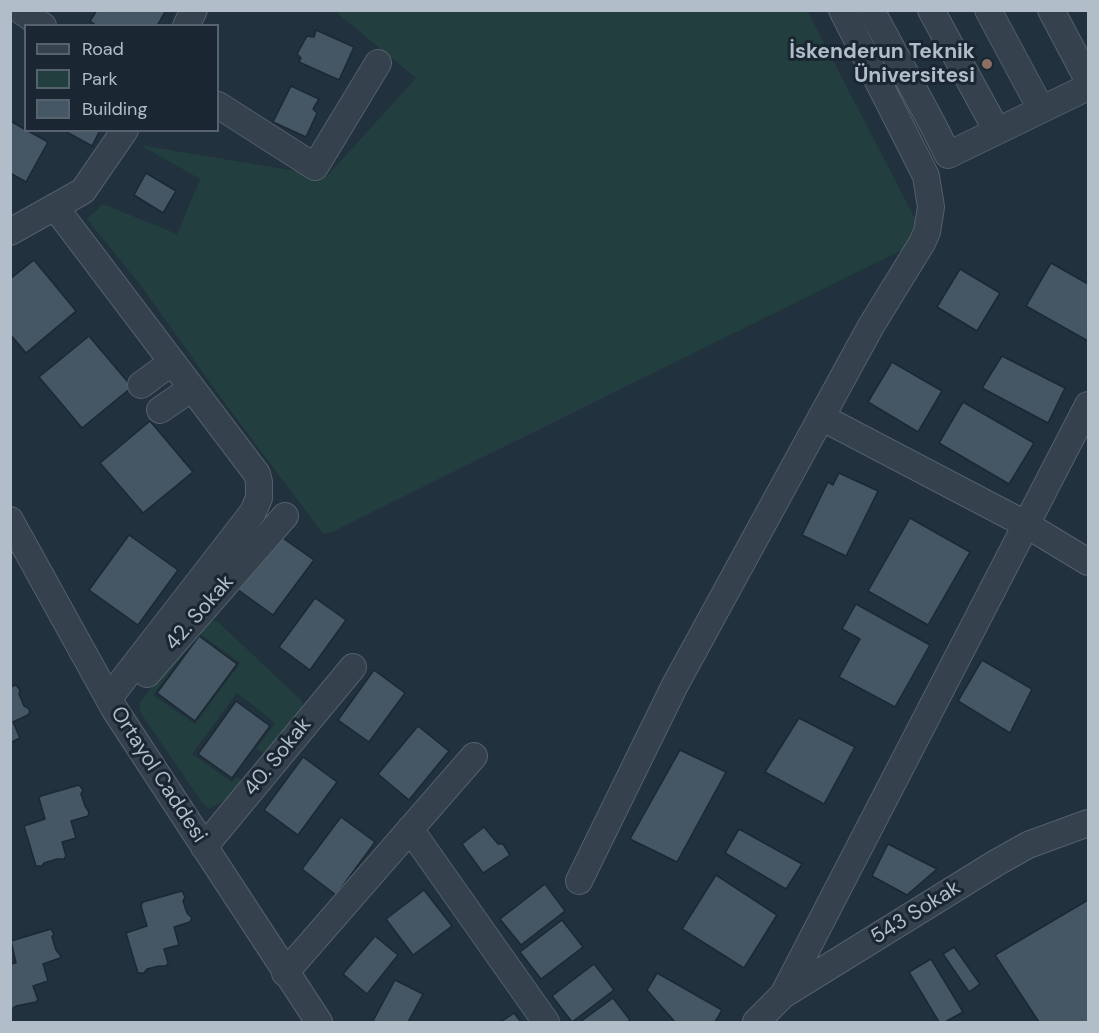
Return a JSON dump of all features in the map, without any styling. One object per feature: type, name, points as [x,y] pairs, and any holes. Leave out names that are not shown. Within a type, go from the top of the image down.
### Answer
[{"type":"street","points":[[20,10],[40,24]]},
{"type":"street","points":[[187,24],[194,10]]},
{"type":"street","points":[[579,881],[675,685],[871,326],[927,231],[931,207],[926,176],[842,10]]},
{"type":"street","points":[[871,10],[948,156],[1089,87]]},
{"type":"street","points":[[931,10],[997,131]]},
{"type":"street","points":[[988,10],[1041,109]]},
{"type":"street","points":[[1051,10],[1089,80]]},
{"type":"street","points":[[219,106],[315,167],[378,63]]},
{"type":"street","points":[[10,232],[83,191],[124,132]]},
{"type":"street","points":[[55,207],[257,474],[259,482],[259,498],[253,512],[112,704]]},
{"type":"street","points":[[141,385],[172,362]]},
{"type":"street","points":[[160,410],[192,388]]},
{"type":"street","points":[[783,995],[1089,405]]},
{"type":"street","points":[[821,417],[1027,525],[1089,562]]},
{"type":"street","name":"42. Sokak","points":[[112,704],[285,516]]},
{"type":"street","name":"Ortayol Caddesi","points":[[10,520],[112,704],[319,1023]]},
{"type":"street","name":"40. Sokak","points":[[204,847],[352,667]]},
{"type":"street","points":[[285,973],[474,756]]},
{"type":"street","name":"543 Sokak","points":[[756,1023],[783,995],[1004,859],[1028,845],[1089,823]]},
{"type":"street","points":[[410,829],[546,1023]]},
{"type":"green space","points":[[807,10],[921,230],[912,245],[332,532],[323,534],[221,398],[142,287],[87,219],[103,204],[177,234],[200,179],[140,145],[327,176],[416,78],[337,13],[341,11]]},
{"type":"green space","points":[[217,621],[302,701],[303,709],[270,750],[264,753],[256,749],[275,723],[237,693],[192,754],[232,782],[237,777],[247,783],[227,799],[209,809],[201,801],[140,712],[140,702],[203,624]],"holes":[[[199,633],[240,663],[195,724],[153,695]]]},
{"type":"building","points":[[97,10],[166,10],[158,24],[94,24],[90,21]]},
{"type":"building","points":[[316,30],[354,47],[339,80],[299,62],[301,58],[297,54],[307,36],[314,37]]},
{"type":"building","points":[[291,86],[319,99],[313,109],[317,113],[306,137],[273,122]]},
{"type":"building","points":[[10,121],[24,129],[24,132],[30,132],[48,142],[26,182],[10,173]]},
{"type":"building","points":[[67,132],[99,132],[92,146]]},
{"type":"building","points":[[146,173],[176,191],[163,213],[134,195]]},
{"type":"building","points":[[34,260],[76,311],[26,353],[10,334],[10,279]]},
{"type":"building","points":[[1051,263],[1088,284],[1088,341],[1026,306]]},
{"type":"building","points":[[960,269],[1000,293],[977,331],[937,307]]},
{"type":"building","points":[[89,336],[132,387],[82,428],[39,377]]},
{"type":"building","points":[[1002,356],[1065,388],[1048,423],[982,388]]},
{"type":"building","points":[[892,362],[942,391],[918,432],[868,402]]},
{"type":"building","points":[[963,402],[1034,443],[1009,484],[939,443]]},
{"type":"building","points":[[150,421],[193,472],[143,513],[100,463]]},
{"type":"building","points":[[839,473],[878,491],[846,556],[802,535],[828,482],[833,485]]},
{"type":"building","points":[[910,518],[970,552],[928,625],[868,591]]},
{"type":"building","points":[[277,534],[314,560],[273,615],[237,589]]},
{"type":"building","points":[[129,535],[178,570],[138,625],[89,590]]},
{"type":"building","points":[[315,598],[346,620],[310,670],[279,647]]},
{"type":"building","points":[[856,604],[930,645],[895,707],[839,677],[860,639],[842,629]]},
{"type":"building","points":[[199,636],[237,664],[195,721],[157,693]]},
{"type":"building","points":[[982,660],[1032,689],[1010,733],[958,701]]},
{"type":"building","points":[[374,670],[405,693],[369,742],[338,720]]},
{"type":"building","points":[[16,685],[20,690],[19,694],[24,706],[30,712],[13,722],[20,738],[10,743],[10,687]]},
{"type":"building","points":[[236,701],[270,726],[232,778],[198,754]]},
{"type":"building","points":[[799,718],[855,747],[824,804],[765,772]]},
{"type":"building","points":[[418,726],[449,751],[409,800],[378,774]]},
{"type":"building","points":[[680,750],[726,772],[677,862],[630,839]]},
{"type":"building","points":[[303,757],[337,782],[298,835],[264,810]]},
{"type":"building","points":[[79,785],[83,790],[81,794],[89,812],[88,816],[71,821],[76,838],[62,842],[66,856],[64,859],[36,866],[24,826],[45,819],[39,798],[41,796]]},
{"type":"building","points":[[341,817],[375,842],[336,895],[302,869]]},
{"type":"building","points":[[484,827],[498,844],[503,844],[510,855],[483,873],[462,844]]},
{"type":"building","points":[[739,829],[802,864],[786,889],[725,853]]},
{"type":"building","points":[[888,844],[937,869],[907,895],[872,876]]},
{"type":"building","points":[[716,875],[777,915],[744,968],[682,929]]},
{"type":"building","points":[[545,884],[565,911],[521,945],[500,919]]},
{"type":"building","points":[[424,890],[452,926],[413,955],[386,919]]},
{"type":"building","points":[[182,891],[187,913],[192,918],[190,922],[174,927],[179,945],[164,949],[168,963],[166,966],[138,973],[126,933],[147,926],[141,906],[143,902]]},
{"type":"building","points":[[1088,900],[1088,1022],[1039,1022],[995,955]]},
{"type":"building","points":[[562,920],[583,947],[541,979],[520,952]]},
{"type":"building","points":[[51,929],[60,958],[43,964],[48,981],[33,986],[38,1000],[10,1010],[10,964],[16,963],[11,941]]},
{"type":"building","points":[[375,936],[398,955],[367,994],[343,974]]},
{"type":"building","points":[[954,947],[980,984],[969,992],[943,954]]},
{"type":"building","points":[[931,959],[963,1012],[945,1022],[939,1022],[909,972]]},
{"type":"building","points":[[594,964],[614,990],[572,1022],[552,996]]},
{"type":"building","points":[[657,973],[722,1010],[715,1022],[675,1022],[647,990]]},
{"type":"building","points":[[395,980],[423,994],[408,1022],[373,1021]]},
{"type":"building","points":[[613,998],[630,1020],[627,1022],[580,1022]]},
{"type":"building","points":[[514,1013],[521,1022],[501,1022]]},
{"type":"place","name":"İskenderun Teknik Üniversitesi","points":[[987,64]]}]
